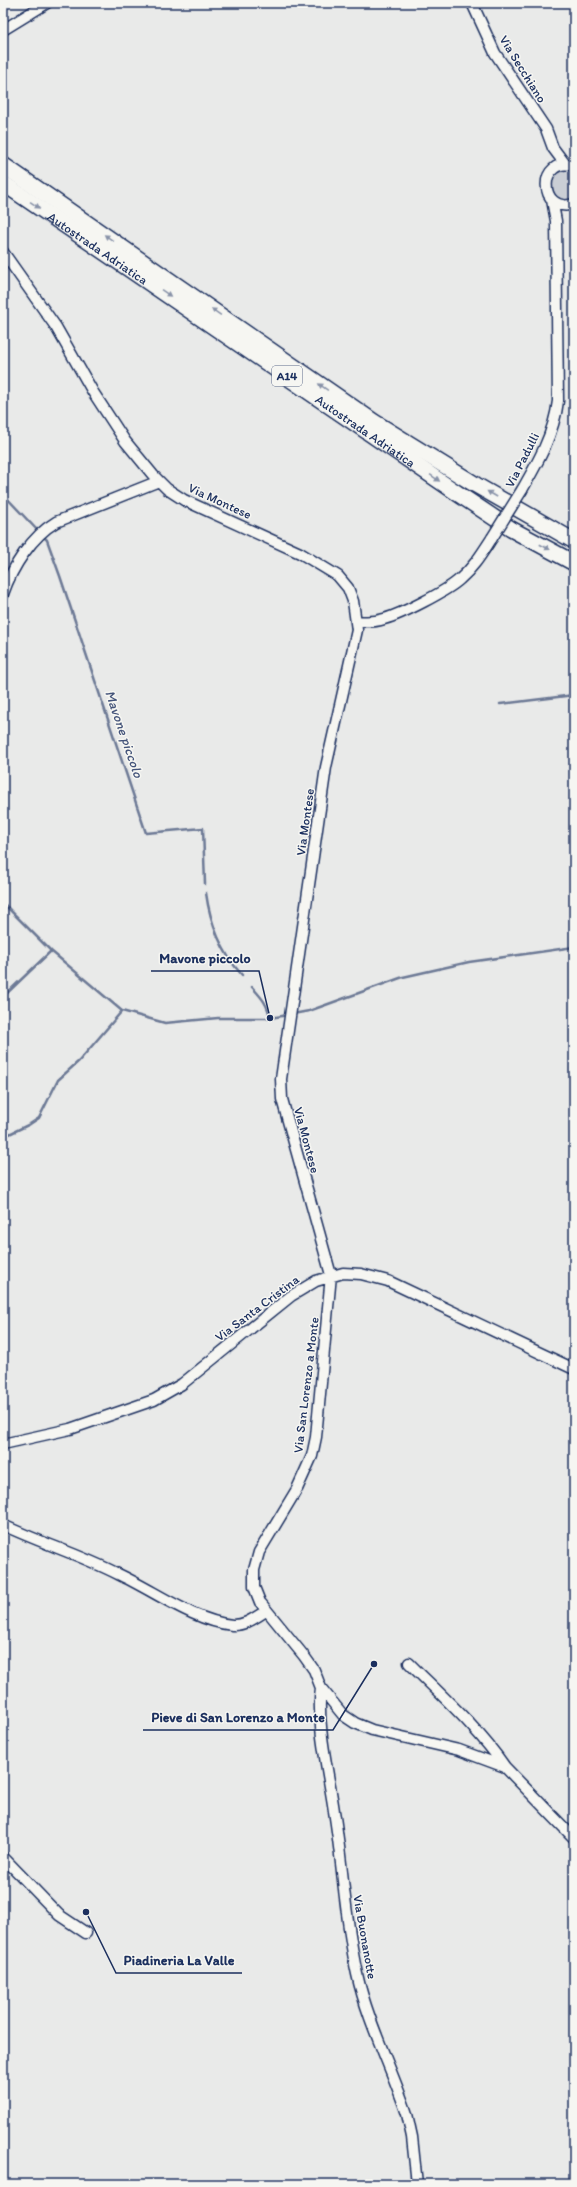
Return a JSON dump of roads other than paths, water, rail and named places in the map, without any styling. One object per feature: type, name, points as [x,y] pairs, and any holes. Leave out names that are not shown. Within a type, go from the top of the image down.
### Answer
[{"type":"highway","name":"Autostrada Adriatica","points":[[3,165],[374,422],[476,485],[574,541]]},
{"type":"highway","name":"Autostrada Adriatica","points":[[3,183],[511,529],[574,563]]},
{"type":"street","points":[[3,30],[47,3]]},
{"type":"street","name":"Via Secchiano","points":[[472,3],[495,53],[546,130],[553,148],[551,171],[546,182],[546,188],[552,200]]},
{"type":"street","name":"Via Secchiano","points":[[553,148],[572,165]]},
{"type":"street","points":[[551,171],[572,165]]},
{"type":"street","points":[[552,200],[570,204],[556,221]]},
{"type":"street","name":"Via Padulli","points":[[357,621],[366,622],[385,619],[436,595],[460,580],[477,562],[542,455],[556,412],[558,382],[556,221],[552,200]]},
{"type":"street","name":"Via Montese","points":[[3,252],[56,327],[93,392],[125,441],[159,481],[184,500],[260,534],[320,564],[338,576],[348,588],[353,601],[357,621],[357,630],[326,767],[281,1079],[282,1099],[331,1275]]},
{"type":"street","points":[[3,594],[8,580],[17,565],[44,529],[56,522],[159,481]]},
{"type":"street","name":"Via Santa Cristina","points":[[3,1444],[70,1429],[154,1400],[182,1384],[291,1296],[316,1281],[331,1275],[361,1274],[388,1281],[574,1369]]},
{"type":"street","name":"Via San Lorenzo a Monte","points":[[331,1275],[316,1437],[312,1456],[297,1489],[260,1552],[254,1570],[254,1587],[266,1611],[304,1656],[314,1670],[321,1688],[343,1715],[355,1723],[372,1730],[459,1750],[505,1767]]},
{"type":"street","points":[[3,1524],[36,1541],[118,1573],[201,1616],[234,1625],[249,1622],[266,1611]]},
{"type":"street","name":"Via San Lorenzo a Monte","points":[[409,1663],[480,1734],[498,1755],[505,1767],[574,1838]]},
{"type":"street","name":"Via Buonanotte","points":[[321,1688],[320,1698],[324,1748],[335,1814],[346,1910],[357,1975],[407,2114],[412,2137],[417,2184]]},
{"type":"street","points":[[3,1857],[59,1915],[86,1933]]},
{"type":"waterway","name":"Mavone piccolo","points":[[3,494],[38,531]]},
{"type":"waterway","name":"Mavone piccolo","points":[[43,536],[47,540],[60,576],[146,833],[203,828],[205,884]]},
{"type":"waterway","name":"Mavone piccolo","points":[[500,704],[574,695]]},
{"type":"waterway","name":"Mavone piccolo","points":[[206,893],[210,915],[218,937],[228,957],[242,975]]},
{"type":"waterway","name":"Mavone piccolo","points":[[3,903],[51,951]]},
{"type":"waterway","name":"Mavone piccolo","points":[[293,1014],[309,1011],[403,977],[469,962],[574,947]]},
{"type":"waterway","name":"Mavone piccolo","points":[[3,997],[51,951],[122,1011]]},
{"type":"waterway","name":"Mavone piccolo","points":[[252,987],[266,1005],[270,1018]]},
{"type":"waterway","name":"Mavone piccolo","points":[[3,1137],[39,1118],[58,1080],[79,1061],[122,1011],[165,1023],[218,1018],[270,1018],[288,1015]]},
{"type":"place","name":"Mavone piccolo","points":[[270,1018]]},
{"type":"place","name":"Pieve di San Lorenzo a Monte","points":[[374,1664]]},
{"type":"place","name":"Piadineria La Valle","points":[[86,1912]]}]
